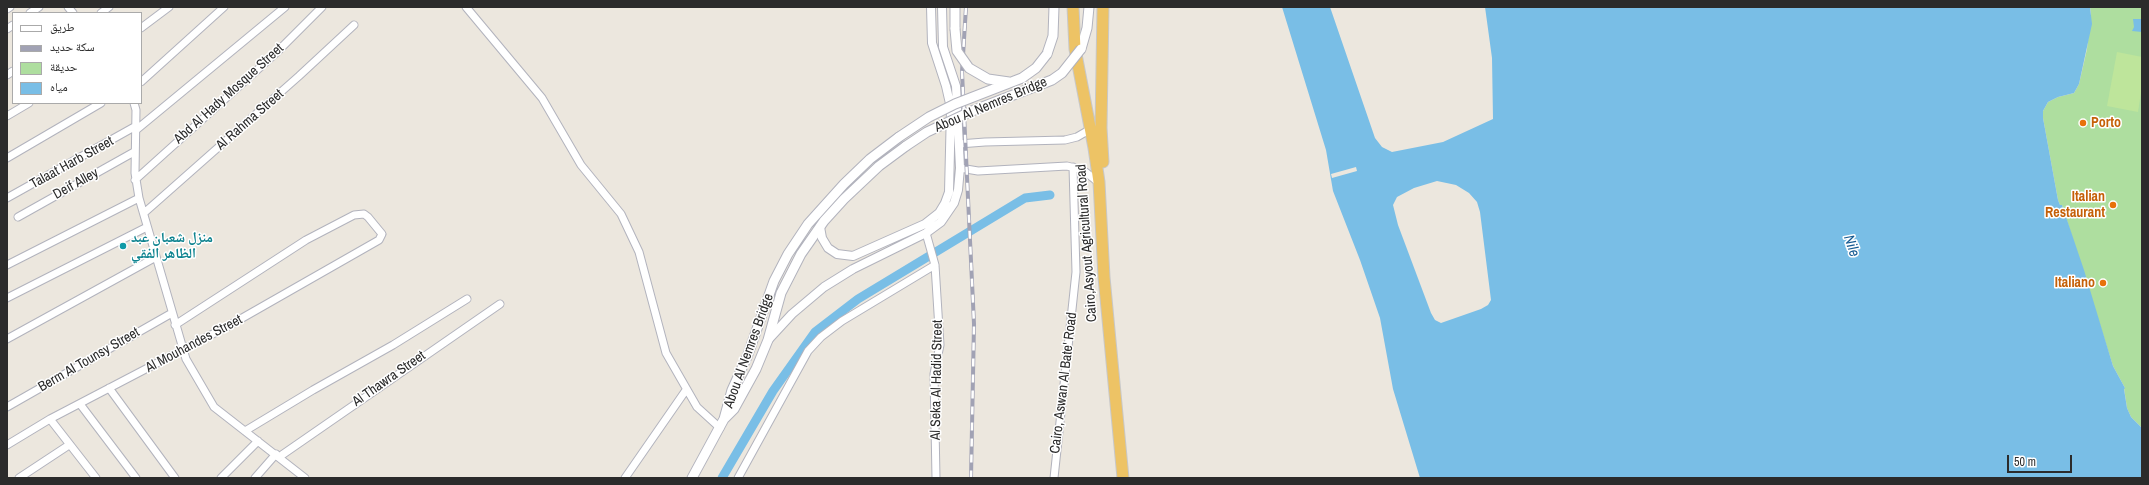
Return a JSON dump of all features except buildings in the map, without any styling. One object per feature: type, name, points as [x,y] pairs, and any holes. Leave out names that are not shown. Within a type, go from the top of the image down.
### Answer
[{"type":"highway","name":"Cairo,Asyout Agricultural Road","points":[[1073,7],[1075,49],[1099,182],[1104,277],[1123,478]]},
{"type":"highway","name":"Cairo,Asyout Agricultural Road","points":[[1103,7],[1101,138],[1129,478]]},
{"type":"main road","points":[[955,7],[955,29],[958,51],[969,68],[988,79],[1015,82]]},
{"type":"main road","name":"Abou Al Nemres Bridge","points":[[722,424],[732,390],[747,357],[774,281],[788,254],[816,215],[844,184],[870,159],[899,137],[929,117],[955,104],[1015,82],[1036,68],[1047,54],[1053,36],[1054,7]]},
{"type":"main road","name":"Abou Al Nemres Bridge","points":[[722,424],[734,408],[756,369],[768,340],[788,277],[801,254],[820,227],[856,187],[879,166],[928,132],[966,114],[1052,80],[1066,68],[1081,49],[1087,28],[1089,7]]},
{"type":"main road","points":[[692,478],[722,424]]},
{"type":"street","points":[[142,27],[169,7]]},
{"type":"street","points":[[142,81],[224,7]]},
{"type":"street","name":"Talaat Harb Street","points":[[7,198],[136,128],[285,7]]},
{"type":"street","name":"Abd Al Hady Mosque Street","points":[[135,180],[276,53],[322,7]]},
{"type":"street","points":[[466,7],[542,98],[581,166],[621,214],[639,252],[666,353],[697,407],[722,424]]},
{"type":"street","points":[[820,227],[822,238],[828,248],[838,254],[852,256],[925,224],[935,217],[945,203],[948,192],[951,108],[946,86],[932,43],[931,7]]},
{"type":"street","points":[[768,340],[792,314],[824,287],[853,269],[926,233],[941,222],[954,203],[958,190],[960,168],[956,86],[947,62],[941,36],[942,7]]},
{"type":"street","name":"Al Rahma Street","points":[[144,213],[299,76],[354,25]]},
{"type":"street","points":[[7,116],[27,104]]},
{"type":"street","points":[[7,158],[100,104]]},
{"type":"street","points":[[134,104],[136,128],[134,152],[135,180],[147,227],[183,350],[211,403],[305,478]]},
{"type":"street","points":[[959,144],[1072,139],[1089,130]]},
{"type":"street","name":"Deif Alley","points":[[18,216],[134,152]]},
{"type":"street","points":[[960,168],[983,171],[1065,166],[1073,167],[1091,175],[1099,182]]},
{"type":"street","name":"Cairo, Aswan Al Bate' Road","points":[[1054,478],[1076,272],[1073,167]]},
{"type":"street","points":[[7,265],[139,198]]},
{"type":"street","name":"Al Mouhandes Street","points":[[7,445],[50,419],[183,350],[379,240],[382,234],[368,216],[364,214],[354,215],[306,240],[175,325]]},
{"type":"street","points":[[7,298],[147,227]]},
{"type":"street","name":"Al Seka Al Hadid Street","points":[[926,233],[935,262],[940,345],[934,374],[936,478]]},
{"type":"street","points":[[7,339],[156,257]]},
{"type":"street","points":[[738,478],[808,351],[821,337],[842,321],[935,262]]},
{"type":"street","points":[[246,431],[312,390],[393,345],[467,299]]},
{"type":"street","name":"Al Thawra Street","points":[[255,478],[277,456],[500,304]]},
{"type":"street","name":"Berm Al Tounsy Street","points":[[7,407],[172,313]]},
{"type":"street","points":[[110,388],[175,478]]},
{"type":"street","points":[[625,478],[686,390]]},
{"type":"street","points":[[80,404],[136,478]]},
{"type":"street","points":[[50,419],[96,478]]},
{"type":"street","points":[[221,478],[258,441]]},
{"type":"street","points":[[18,478],[28,476],[69,445]]},
{"type":"green space","points":[[2090,7],[2142,7],[2142,428],[2131,417],[2127,408],[2125,388],[2113,366],[2062,205],[2060,205],[2058,200],[2043,118],[2043,111],[2048,102],[2058,97],[2074,93],[2079,84],[2087,49],[2091,14]]},
{"type":"green space","points":[[2117,52],[2142,57],[2142,86],[2138,112],[2107,106]]},
{"type":"water","name":"Nile","points":[[1282,7],[1330,7],[1375,138],[1382,147],[1392,152],[1443,142],[1493,119],[1492,58],[1485,7],[2090,7],[2092,24],[2079,84],[2074,93],[2058,97],[2048,102],[2043,111],[2043,118],[2058,200],[2060,205],[2062,205],[2084,270],[2113,366],[2125,388],[2127,408],[2131,417],[2142,428],[2142,478],[1420,478],[1393,389],[1380,318],[1360,260],[1333,191],[1326,150]],"holes":[[[1437,181],[1456,185],[1469,193],[1477,202],[1480,212],[1491,300],[1488,305],[1481,309],[1441,323],[1435,320],[1431,313],[1398,225],[1393,205],[1397,197],[1414,188]]]},
{"type":"water","points":[[2133,19],[2142,19],[2142,32],[2132,31],[2134,27]]},
{"type":"pier","points":[[1356,167],[1357,171],[1332,178],[1331,174]]},
{"type":"waterway","points":[[722,478],[773,391],[815,332],[858,299],[1025,198],[1050,195]]},
{"type":"railway","points":[[966,7],[962,72],[974,324],[971,478]]},
{"type":"place","name":"Porto","points":[[2083,123]]},
{"type":"place","name":"Italian Restaurant","points":[[2113,205]]},
{"type":"place","name":"منزل شعبان عبد الظاهر الفقي","points":[[123,246]]},
{"type":"place","name":"Italiano","points":[[2103,283]]}]
